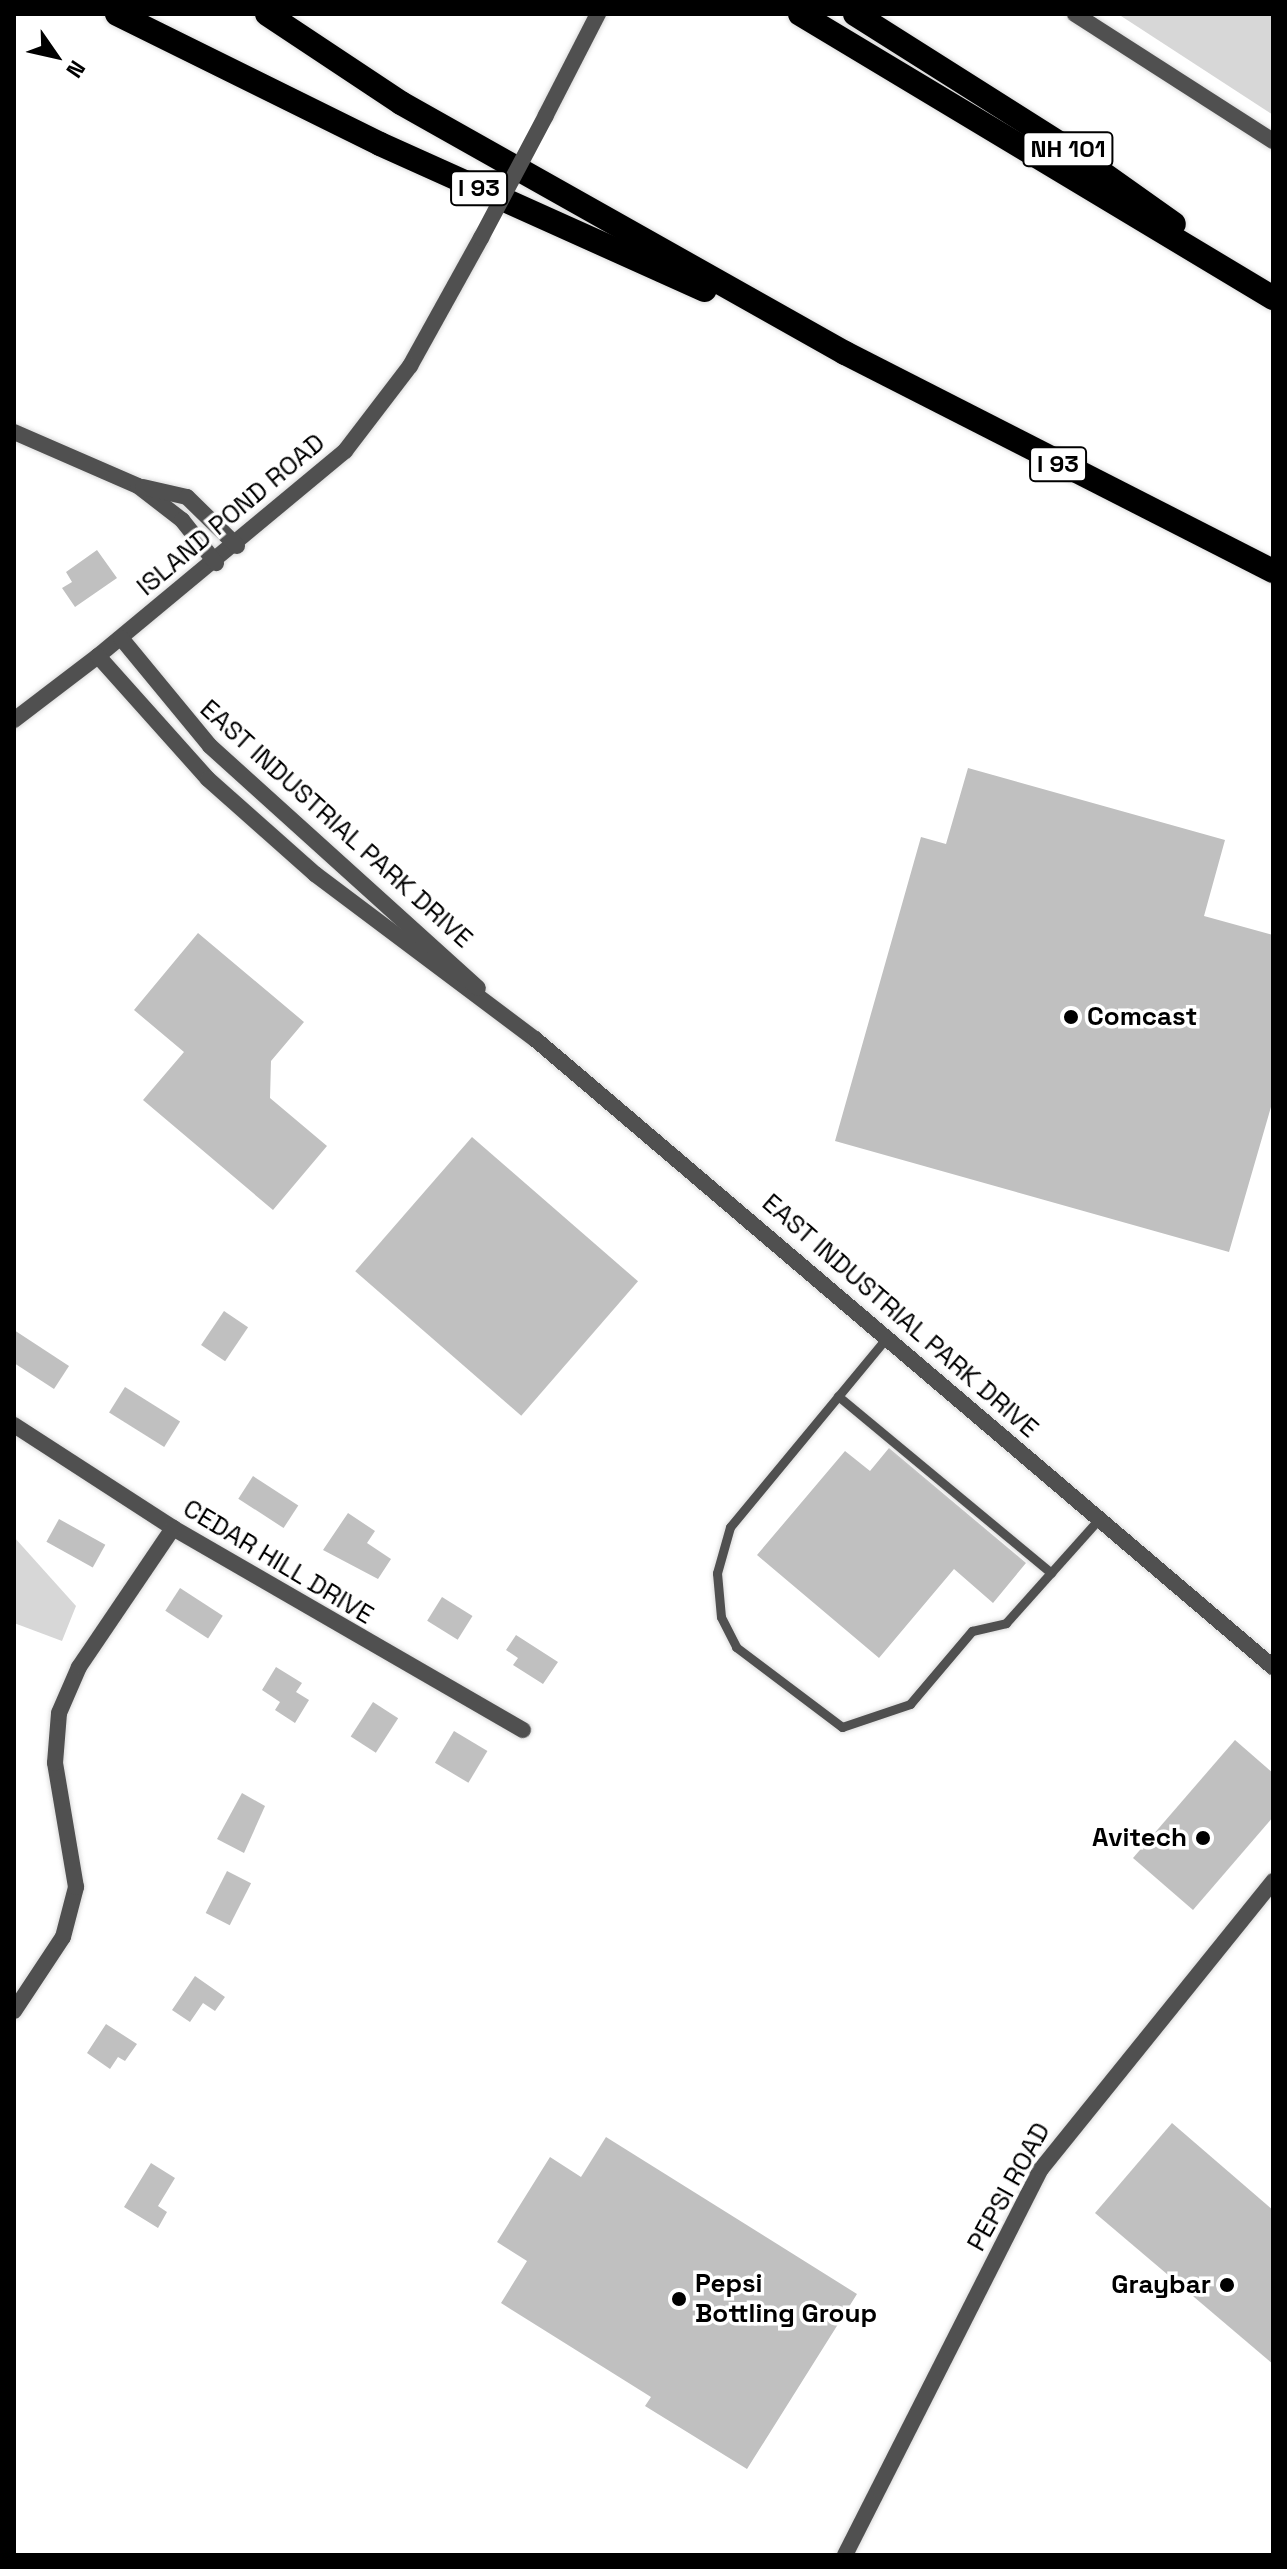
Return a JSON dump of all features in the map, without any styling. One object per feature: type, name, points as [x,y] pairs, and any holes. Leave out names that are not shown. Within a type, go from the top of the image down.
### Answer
[{"type":"highway","name":"I 93","points":[[117,14],[380,144],[845,353],[1273,571]]},
{"type":"highway","points":[[267,14],[401,103],[845,353]]},
{"type":"highway","points":[[800,14],[1273,297]]},
{"type":"highway","name":"NH 101","points":[[855,14],[1067,148],[1273,297]]},
{"type":"street","name":"ISLAND POND ROAD","points":[[14,720],[216,563],[306,488],[380,410],[481,238],[598,14]]},
{"type":"street","points":[[1075,14],[1273,141]]},
{"type":"street","points":[[14,432],[138,486],[187,497],[237,546]]},
{"type":"street","points":[[138,486],[182,520],[216,563]]},
{"type":"street","name":"EAST INDUSTRIAL PARK DRIVE","points":[[121,638],[210,746],[493,1004],[888,1336],[1273,1667]]},
{"type":"street","name":"EAST INDUSTRIAL PARK DRIVE","points":[[98,656],[175,745],[272,837],[378,924],[493,1004]]},
{"type":"street","name":"CEDAR HILL DRIVE","points":[[14,1425],[173,1528],[523,1730]]},
{"type":"street","points":[[14,2011],[63,1937],[76,1887],[55,1763],[59,1713],[79,1667],[173,1528]]},
{"type":"street","name":"PEPSI ROAD","points":[[845,2555],[1041,2169],[1273,1881]]},
{"type":"lane","points":[[888,1336],[730,1527],[717,1573],[721,1617],[736,1647],[842,1727],[910,1704],[972,1631],[1006,1623],[1100,1518]]},
{"type":"lane","points":[[838,1396],[1051,1573]]},
{"type":"shaded area","points":[[1118,14],[1273,14],[1273,115]]},
{"type":"shaded area","points":[[14,1537],[76,1606],[62,1641],[14,1623]]},
{"type":"building","points":[[97,550],[117,578],[75,607],[62,588],[72,582],[66,572]]},
{"type":"building","name":"Comcast","points":[[968,768],[1225,840],[1204,916],[1273,935],[1273,1100],[1229,1252],[835,1141],[921,837],[946,844]]},
{"type":"building","points":[[198,933],[304,1022],[271,1061],[270,1098],[327,1146],[273,1210],[143,1100],[184,1052],[134,1010]]},
{"type":"building","points":[[472,1137],[638,1281],[521,1416],[355,1271]]},
{"type":"building","points":[[224,1311],[248,1327],[225,1361],[201,1345]]},
{"type":"building","points":[[14,1330],[69,1366],[54,1389],[14,1363]]},
{"type":"building","points":[[125,1387],[180,1421],[164,1447],[109,1412]]},
{"type":"building","points":[[889,1448],[1026,1563],[993,1603],[954,1569],[879,1658],[757,1555],[845,1451],[870,1471]]},
{"type":"building","points":[[253,1476],[298,1505],[284,1528],[238,1499]]},
{"type":"building","points":[[348,1513],[375,1531],[367,1543],[391,1559],[378,1579],[323,1550]]},
{"type":"building","points":[[59,1519],[105,1545],[93,1567],[46,1542]]},
{"type":"building","points":[[180,1588],[223,1616],[208,1638],[165,1611]]},
{"type":"building","points":[[442,1597],[473,1616],[458,1640],[427,1621]]},
{"type":"building","points":[[516,1635],[558,1662],[543,1684],[513,1665],[518,1658],[506,1650]]},
{"type":"building","points":[[276,1667],[302,1683],[296,1692],[309,1700],[295,1723],[275,1710],[280,1702],[262,1690]]},
{"type":"building","points":[[373,1702],[398,1718],[376,1753],[351,1736]]},
{"type":"building","points":[[454,1731],[487,1751],[468,1783],[435,1763]]},
{"type":"building","name":"Avitech","points":[[1235,1740],[1273,1773],[1273,1817],[1193,1910],[1133,1858]]},
{"type":"building","points":[[242,1793],[265,1806],[244,1853],[217,1839]]},
{"type":"building","points":[[227,1871],[251,1883],[230,1925],[206,1913]]},
{"type":"building","points":[[195,1976],[225,1997],[215,2011],[203,2003],[190,2022],[172,2010]]},
{"type":"building","points":[[106,2024],[137,2044],[125,2061],[118,2057],[110,2069],[87,2053]]},
{"type":"building","name":"Graybar","points":[[1172,2123],[1273,2210],[1273,2364],[1095,2213]]},
{"type":"building","name":"Pepsi Bottling Group","points":[[606,2137],[857,2294],[747,2469],[645,2406],[651,2397],[501,2303],[527,2261],[497,2242],[550,2157],[581,2177]]},
{"type":"building","points":[[151,2163],[175,2178],[158,2206],[167,2212],[158,2228],[124,2207]]},
{"type":"place","name":"Comcast","points":[[1071,1017]]},
{"type":"place","name":"Avitech","points":[[1203,1838]]},
{"type":"place","name":"Graybar","points":[[1227,2285]]},
{"type":"place","name":"Pepsi Bottling Group","points":[[679,2299]]}]
